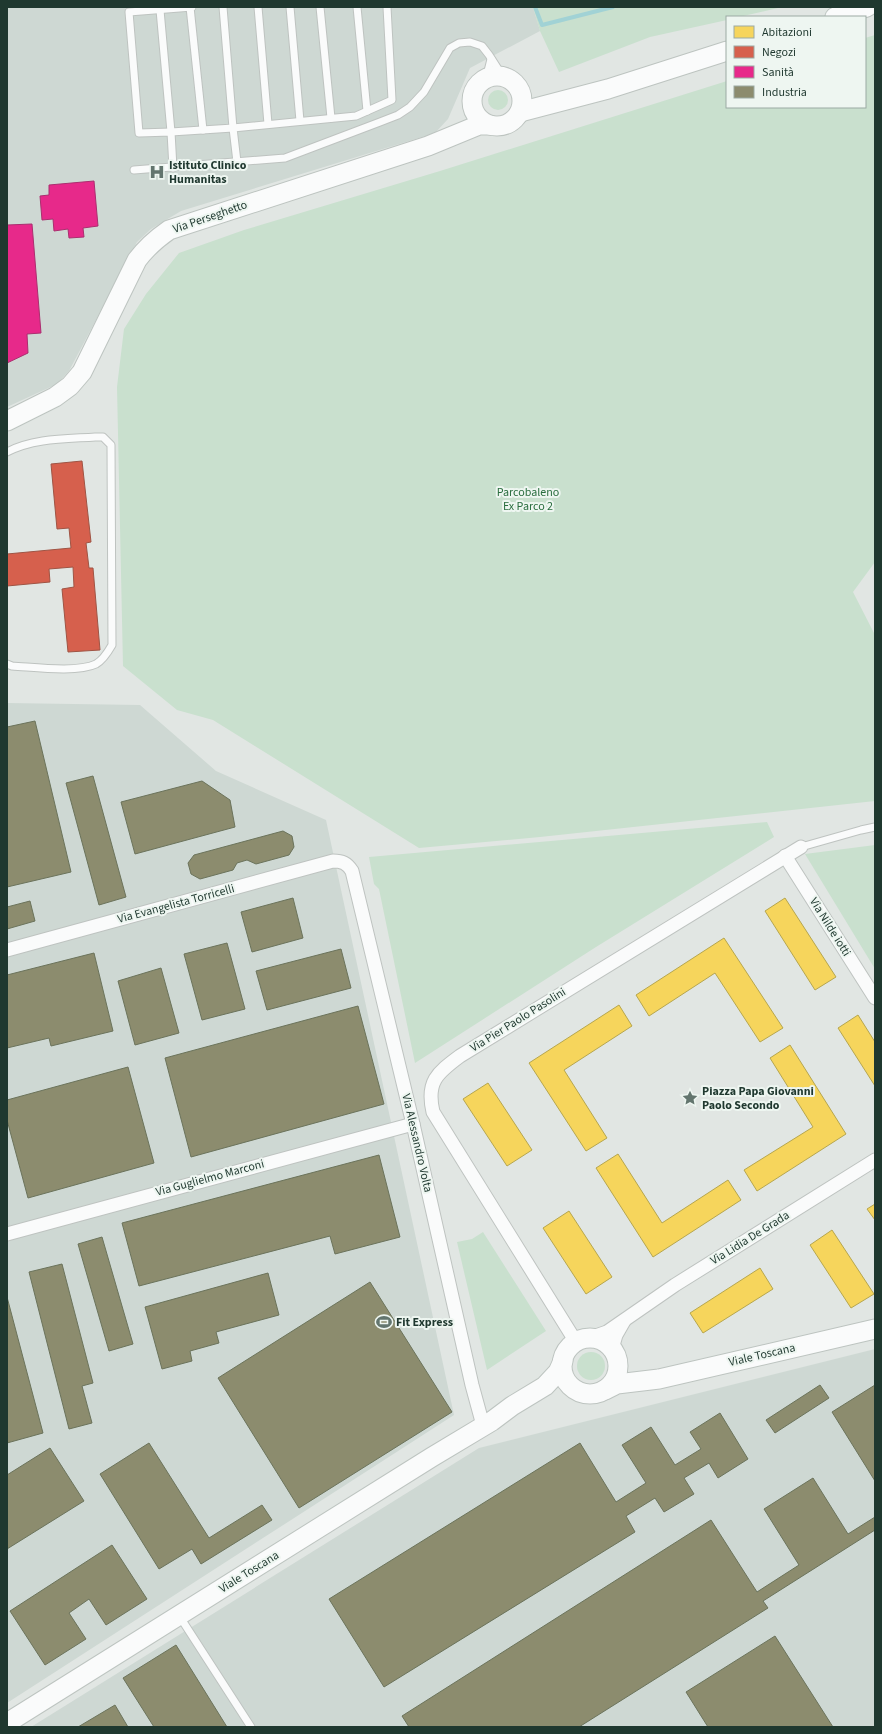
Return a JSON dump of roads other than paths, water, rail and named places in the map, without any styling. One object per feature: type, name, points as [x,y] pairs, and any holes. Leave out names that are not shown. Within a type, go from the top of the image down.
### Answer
[{"type":"street","points":[[838,16],[867,7]]},
{"type":"street","points":[[566,100],[533,95],[519,88],[511,80],[494,78],[478,85],[473,95],[473,108],[477,116],[483,122],[496,126],[508,124],[520,112],[566,100],[608,89],[726,51]]},
{"type":"street","points":[[519,88],[522,100],[520,112]]},
{"type":"street","name":"Via Perseghetto","points":[[451,136],[466,116],[473,95]]},
{"type":"street","name":"Via Perseghetto","points":[[7,422],[55,397],[70,386],[82,372],[137,260],[145,249],[169,230],[428,146],[451,136],[463,133],[479,125],[490,125]]},
{"type":"street","name":"Via Pier Paolo Pasolini","points":[[583,1340],[434,1112],[431,1100],[431,1089],[434,1079],[442,1069],[460,1056],[800,847]]},
{"type":"street","name":"Via Nilde iotti","points":[[786,856],[875,998]]},
{"type":"street","name":"Via Evangelista Torricelli","points":[[7,950],[333,861],[344,862]]},
{"type":"street","name":"Via Alessandro Volta","points":[[344,862],[352,871],[413,1124],[472,1385],[481,1418],[489,1423]]},
{"type":"street","name":"Via Guglielmo Marconi","points":[[8,1230],[413,1124]]},
{"type":"street","name":"Via Lidia De Grada","points":[[583,1340],[607,1332],[675,1285],[875,1160]]},
{"type":"street","name":"Via Lidia De Grada","points":[[614,1352],[616,1335],[626,1319]]},
{"type":"street","name":"Viale Toscana","points":[[605,1390],[617,1384],[649,1380],[875,1329]]},
{"type":"street","points":[[614,1352],[618,1364],[617,1376],[612,1384],[605,1390],[595,1394],[581,1392],[571,1386],[566,1379],[563,1370],[563,1361],[569,1349],[583,1340],[600,1340],[614,1352],[627,1367],[638,1375],[649,1380]]},
{"type":"street","name":"Viale Toscana","points":[[7,1723],[489,1423],[512,1406],[549,1383],[558,1372],[563,1361]]},
{"type":"street","name":"Viale Toscana","points":[[489,1423],[513,1415],[559,1393],[571,1391],[581,1392]]},
{"type":"lane","points":[[203,130],[191,7],[129,12],[139,133],[171,132],[203,130],[234,128],[356,116],[392,100],[387,7]]},
{"type":"lane","points":[[223,7],[237,162]]},
{"type":"lane","points":[[258,7],[268,124]]},
{"type":"lane","points":[[290,7],[300,121]]},
{"type":"lane","points":[[320,7],[331,118]]},
{"type":"lane","points":[[357,7],[367,111]]},
{"type":"lane","points":[[160,10],[173,168]]},
{"type":"lane","points":[[134,170],[285,158],[398,115],[410,107],[424,92],[450,48],[459,43],[470,42],[482,46],[491,59],[494,78]]},
{"type":"lane","points":[[491,59],[494,78]]},
{"type":"lane","points":[[7,452],[20,446],[37,442],[95,437],[103,437],[111,445],[112,645],[106,655],[96,664],[84,667],[60,669],[12,666],[7,664]]},
{"type":"lane","name":"Via Pier Paolo Pasolini","points":[[800,847],[861,830],[875,828]]},
{"type":"lane","points":[[179,1616],[251,1727]]},
{"type":"waterway","points":[[535,7],[542,25],[613,7]]},
{"type":"place","name":"Istituto Clinico Humanitas","points":[[157,172]]},
{"type":"place","name":"Piazza Papa Giovanni Paolo Secondo","points":[[690,1098]]},
{"type":"place","name":"Fit Express","points":[[384,1322]]},
{"type":"park label","name":"Parcobaleno Ex Parco 2","points":[[528,499]]}]
